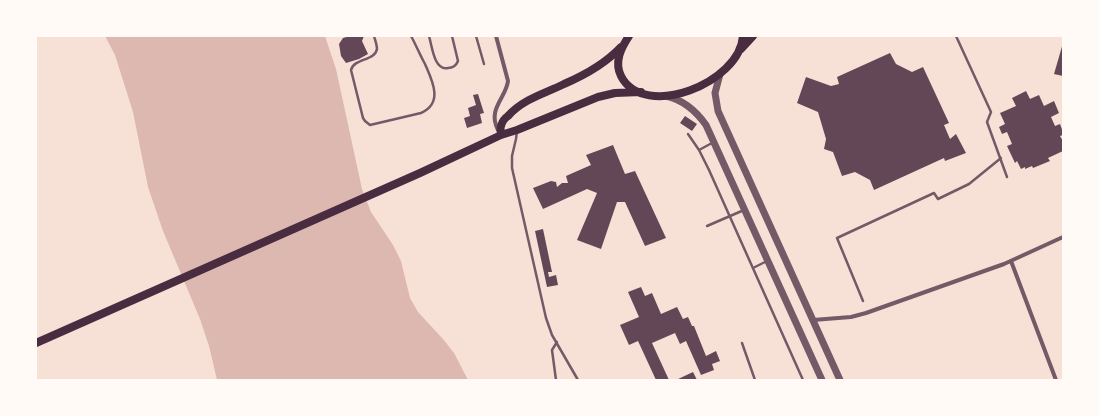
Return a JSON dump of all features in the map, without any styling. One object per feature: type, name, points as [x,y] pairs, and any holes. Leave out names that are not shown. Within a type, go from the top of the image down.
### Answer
[{"type":"main road","points":[[629,36],[618,58],[620,73],[628,85],[641,92]]},
{"type":"main road","points":[[740,52],[743,36]]},
{"type":"main road","points":[[36,343],[501,135],[598,97],[624,92],[641,92],[662,95],[686,92],[698,88],[720,74],[735,59],[753,36]]},
{"type":"main road","points":[[501,135],[501,125],[518,106],[533,97],[590,72],[608,60],[624,45]]},
{"type":"street","points":[[496,36],[508,81],[507,87],[501,97],[496,111],[496,125],[501,135]]},
{"type":"street","points":[[720,74],[715,93],[718,112],[840,380]]},
{"type":"street","points":[[662,95],[680,101],[695,111],[706,125],[822,380]]},
{"type":"street","points":[[813,320],[859,315],[1010,261],[1063,237]]},
{"type":"street","points":[[1010,261],[1056,380]]},
{"type":"lane","points":[[374,36],[377,48],[376,51],[372,55],[355,63],[351,70],[363,118],[370,124],[421,113],[428,109],[433,103],[435,96],[433,83],[411,36]]},
{"type":"lane","points":[[429,36],[437,63],[441,67],[447,69],[455,66],[458,61],[452,36]]},
{"type":"lane","points":[[476,36],[484,64]]},
{"type":"lane","points":[[956,36],[991,112],[987,122],[1007,177]]},
{"type":"lane","points":[[517,130],[512,156],[512,168],[546,318],[557,342],[578,380]]},
{"type":"lane","points":[[688,134],[699,150],[802,380]]},
{"type":"lane","points":[[699,150],[714,142]]},
{"type":"lane","points":[[863,301],[837,238],[934,193],[938,199],[969,184],[1001,158]]},
{"type":"lane","points":[[707,226],[744,209]]},
{"type":"lane","points":[[753,268],[768,260]]},
{"type":"lane","points":[[556,380],[552,350],[557,342]]},
{"type":"lane","points":[[742,343],[754,380]]},
{"type":"shaded area","points":[[105,36],[325,36],[336,69],[362,189],[371,212],[393,245],[401,261],[410,298],[418,312],[454,353],[468,380],[217,380],[209,346],[200,319],[163,231],[148,187],[133,112],[115,55]]},
{"type":"building","points":[[350,36],[364,36],[362,41],[368,54],[359,59],[346,63],[341,56],[339,44],[343,38]]},
{"type":"building","points":[[1063,43],[1063,76],[1054,74]]},
{"type":"building","points":[[890,53],[896,64],[912,72],[923,67],[949,123],[944,125],[950,139],[956,134],[966,153],[945,161],[944,158],[874,190],[870,180],[855,172],[842,176],[833,152],[824,149],[826,139],[818,112],[797,103],[806,77],[831,86],[839,84],[837,77]]},
{"type":"building","points":[[1026,91],[1030,99],[1039,95],[1044,106],[1054,101],[1059,113],[1051,117],[1055,126],[1060,124],[1063,132],[1063,135],[1060,136],[1063,141],[1063,151],[1048,158],[1050,161],[1033,168],[1032,166],[1021,169],[1017,161],[1015,163],[1007,146],[1012,144],[1007,132],[1002,134],[999,127],[1005,124],[1000,113],[1016,106],[1012,98]]},
{"type":"building","points":[[478,94],[484,113],[480,114],[482,123],[467,128],[464,118],[470,116],[468,108],[476,105],[473,95]]},
{"type":"building","points":[[685,116],[697,124],[692,131],[680,123]]},
{"type":"building","points":[[613,145],[625,174],[635,171],[666,238],[645,246],[625,202],[617,202],[601,249],[577,240],[597,193],[587,189],[543,209],[533,188],[551,181],[556,182],[557,187],[562,183],[568,183],[566,176],[591,165],[586,155]]},
{"type":"building","points":[[543,229],[552,272],[548,272],[549,277],[556,275],[558,285],[547,287],[535,231]]},
{"type":"building","points":[[641,287],[645,296],[652,293],[661,314],[677,307],[683,319],[688,317],[692,326],[694,326],[706,356],[716,351],[720,361],[712,364],[714,370],[701,375],[686,341],[680,344],[675,333],[652,343],[669,380],[656,380],[638,341],[629,345],[620,325],[639,317],[628,292]]},
{"type":"building","points":[[693,372],[697,380],[676,380]]}]
